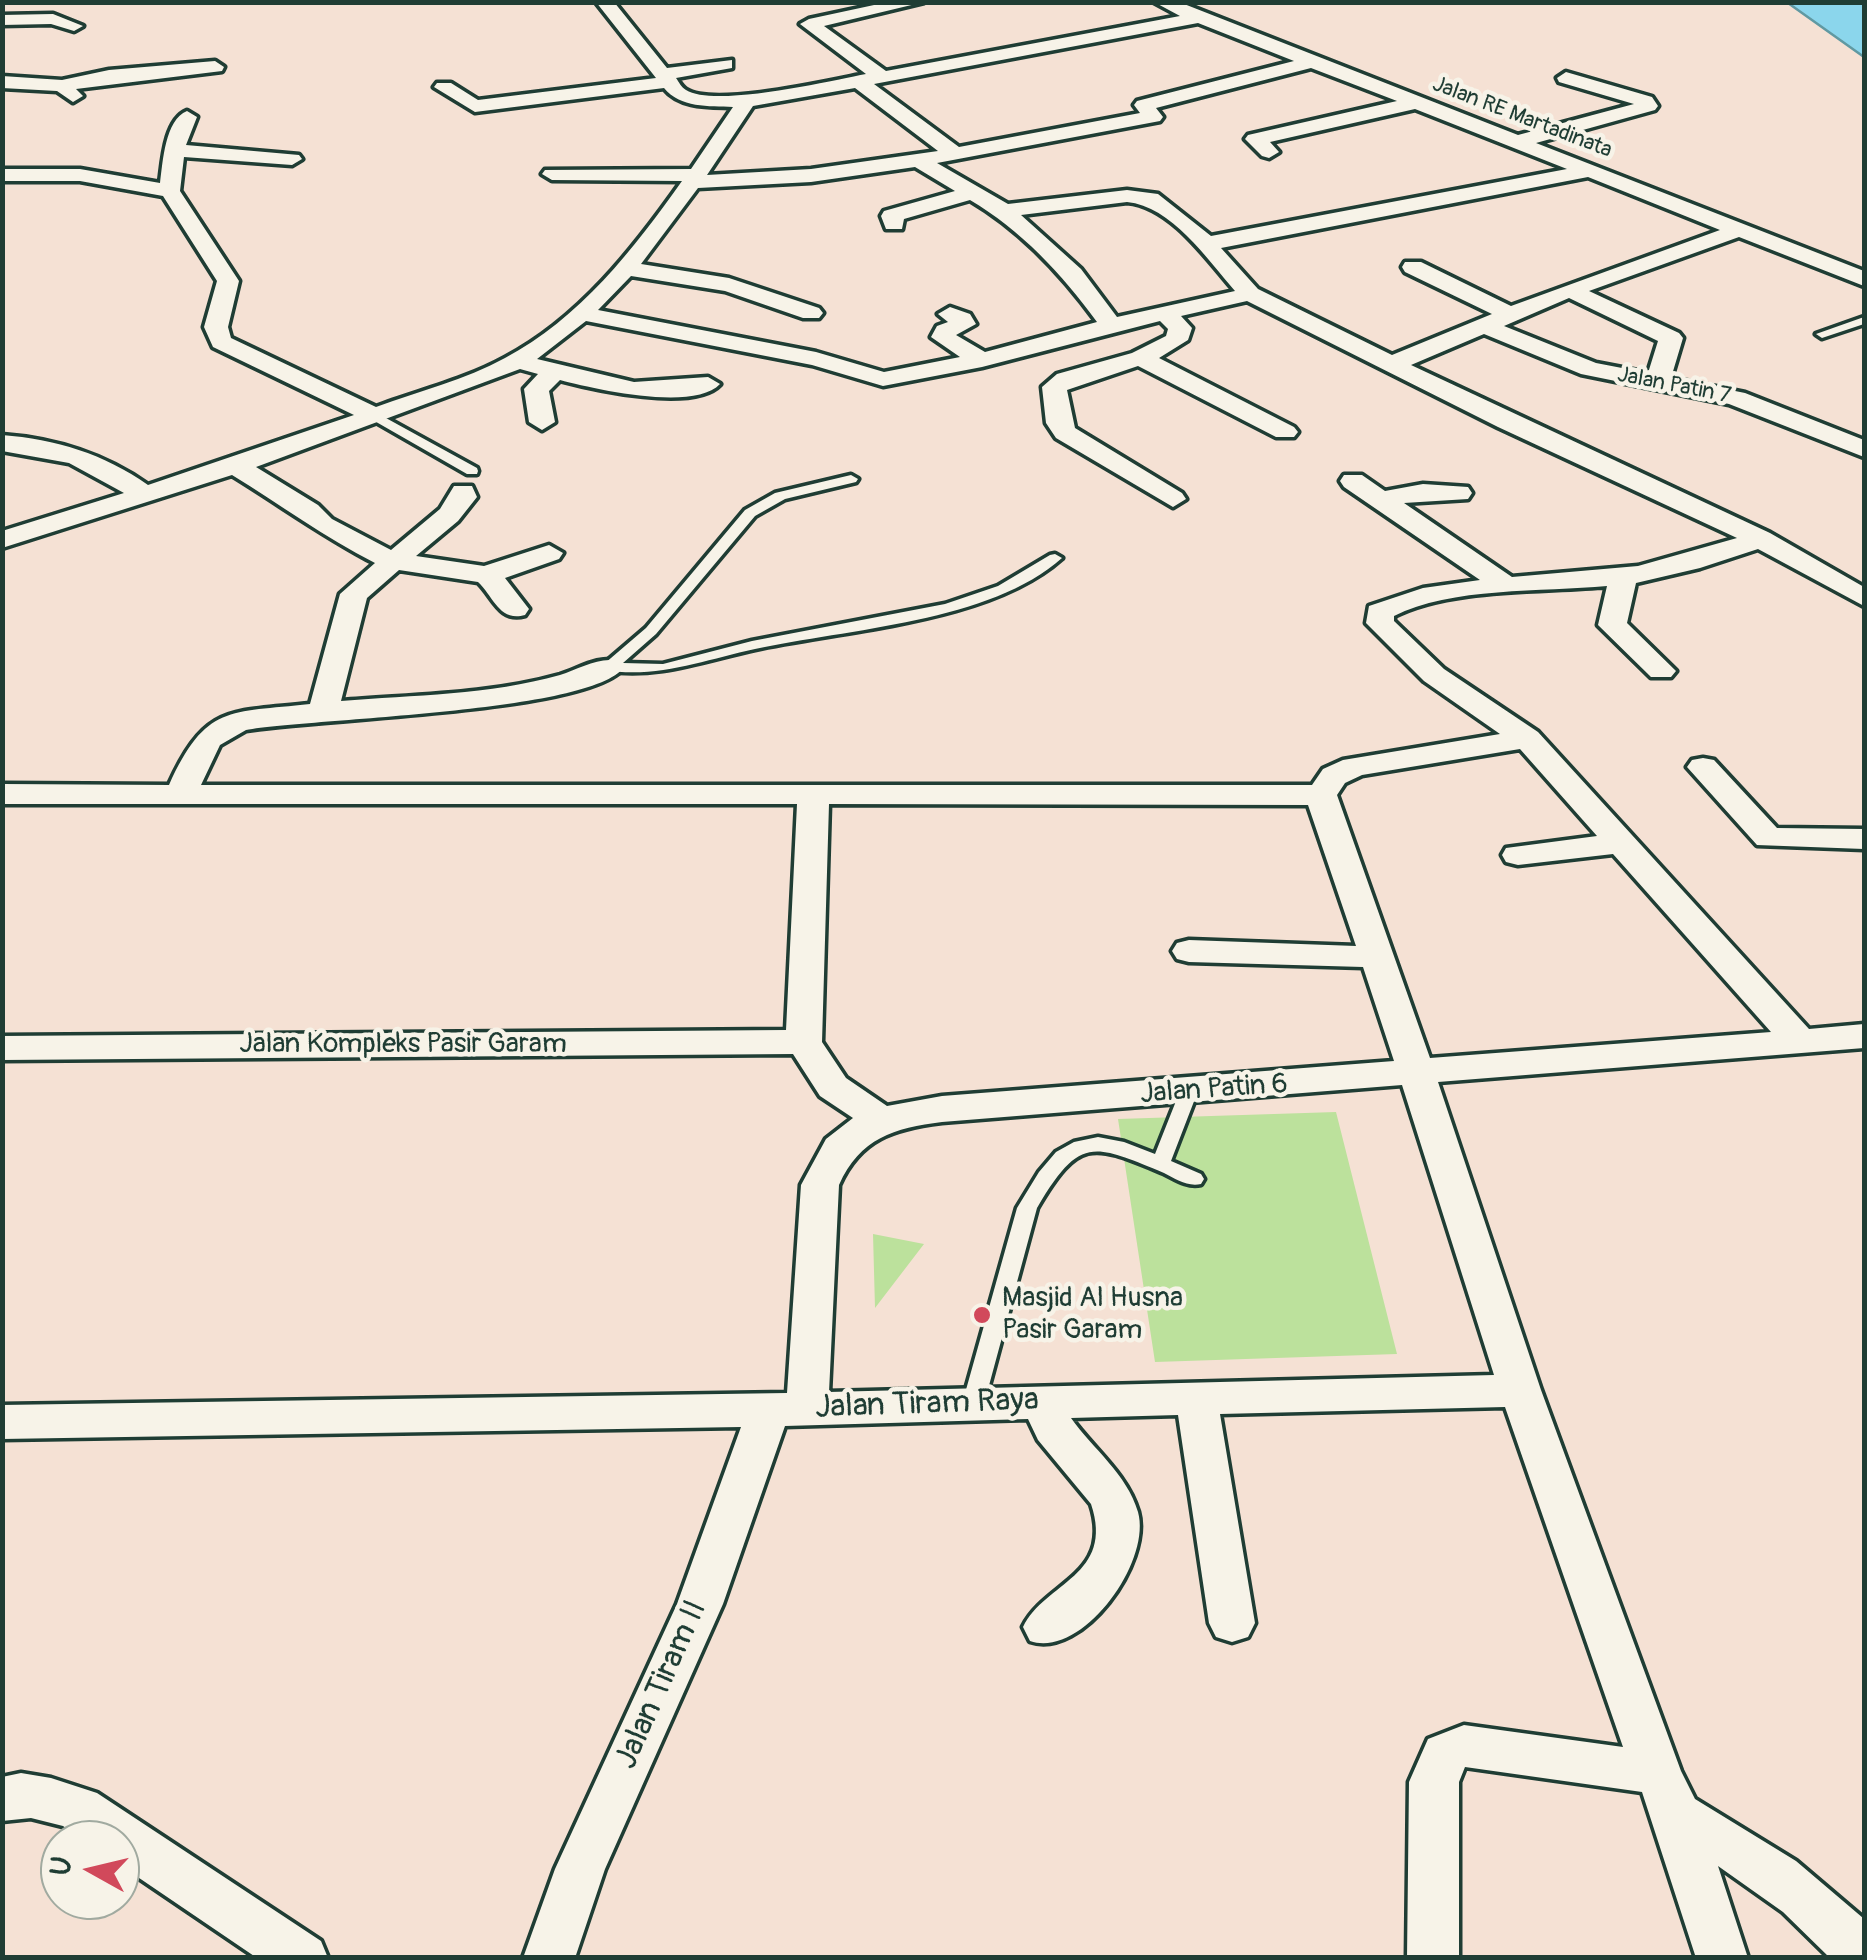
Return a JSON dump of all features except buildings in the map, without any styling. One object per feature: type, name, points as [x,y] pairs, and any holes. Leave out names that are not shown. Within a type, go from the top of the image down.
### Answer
[{"type":"street","points":[[604,2],[679,94],[692,99],[746,101],[1056,48],[1199,17]]},
{"type":"street","points":[[884,78],[809,24],[916,2]]},
{"type":"street","name":"Jalan RE Martadinata","points":[[1162,2],[1864,279]]},
{"type":"street","points":[[2,20],[52,19],[74,26]]},
{"type":"street","points":[[552,174],[787,180],[922,163],[1026,139],[1152,118],[1144,105],[1312,62]]},
{"type":"street","points":[[444,86],[475,106],[666,78],[724,64]]},
{"type":"street","points":[[2,82],[68,91],[108,76],[215,67]]},
{"type":"street","points":[[1516,142],[1648,106],[1645,101],[1566,78]]},
{"type":"street","points":[[1600,89],[1635,80]]},
{"type":"street","points":[[859,82],[957,156]]},
{"type":"street","points":[[2,540],[375,416],[517,361],[580,313],[624,268],[696,178],[746,101]]},
{"type":"street","points":[[1269,152],[1255,139],[1415,103]]},
{"type":"street","points":[[187,117],[174,150],[170,191],[228,281],[216,328],[221,342],[375,416]]},
{"type":"street","points":[[174,150],[292,159]]},
{"type":"street","points":[[922,163],[1004,211],[1073,274],[1111,325]]},
{"type":"street","points":[[1206,244],[1597,174],[1649,180],[1704,193]]},
{"type":"street","points":[[2,175],[80,175],[170,191]]},
{"type":"street","points":[[894,224],[892,216],[973,192]]},
{"type":"street","points":[[1004,211],[1144,196],[1206,244],[1250,294],[1508,422],[1760,540],[1864,598]]},
{"type":"street","points":[[1753,210],[1777,245]]},
{"type":"street","points":[[1394,363],[1569,290],[1739,230]]},
{"type":"street","points":[[1413,267],[1510,314]]},
{"type":"street","points":[[624,268],[730,285],[811,313]]},
{"type":"street","points":[[1569,290],[1672,338],[1658,382]]},
{"type":"street","points":[[580,313],[816,360],[872,378],[897,378],[1250,294]]},
{"type":"street","points":[[950,314],[964,324],[945,331],[943,336],[982,360]]},
{"type":"street","points":[[1166,314],[1180,334],[1140,358],[1066,379],[1054,387],[1059,423],[1065,433],[1173,500]]},
{"type":"street","name":"Jalan Patin 7","points":[[1482,325],[1590,369],[1736,398],[1864,449]]},
{"type":"street","points":[[1140,358],[1284,432]]},
{"type":"street","points":[[517,361],[644,393],[673,392],[708,384]]},
{"type":"street","points":[[542,422],[536,390],[556,371]]},
{"type":"street","points":[[2,443],[70,452],[111,470],[144,494]]},
{"type":"street","points":[[234,465],[310,511],[322,524],[392,562],[486,576],[496,581],[504,600],[515,609]]},
{"type":"street","points":[[1352,480],[1506,585]]},
{"type":"street","points":[[324,710],[354,594],[449,515],[464,497],[468,481]]},
{"type":"street","points":[[1385,499],[1423,492],[1459,493]]},
{"type":"street","points":[[1760,540],[1701,560],[1623,577],[1506,585],[1386,606],[1379,612],[1380,623],[1434,675],[1527,739],[1799,1040]]},
{"type":"street","points":[[486,576],[549,553]]},
{"type":"street","points":[[1623,577],[1612,625],[1662,671]]},
{"type":"street","points":[[181,793],[216,732],[244,722],[324,710],[532,692],[584,679],[609,667]]},
{"type":"street","points":[[1321,796],[1334,776],[1354,767],[1527,739]]},
{"type":"street","points":[[1703,767],[1768,838],[1864,839]]},
{"type":"street","points":[[2,794],[1321,796]]},
{"type":"street","points":[[813,794],[804,1042],[833,1087],[882,1120]]},
{"type":"street","points":[[1321,796],[1461,1202],[1520,1390],[1667,1794],[1722,1958]]},
{"type":"street","points":[[1518,855],[1619,844]]},
{"type":"street","points":[[1189,951],[1378,957]]},
{"type":"street","name":"Jalan Patin 6","points":[[830,1156],[851,1135],[882,1120],[942,1110],[1416,1075],[1864,1036]]},
{"type":"street","name":"Jalan Kompleks Pasir Garam","points":[[2,1048],[804,1042]]},
{"type":"street","points":[[788,1409],[820,1185],[830,1156],[833,1087]]},
{"type":"street","name":"Jalan Tiram Raya","points":[[2,1422],[788,1409],[1520,1390]]},
{"type":"street","points":[[1196,1397],[1232,1623]]},
{"type":"street","points":[[1043,1401],[1052,1428],[1110,1496],[1117,1536],[1100,1584],[1046,1627]]},
{"type":"street","name":"Jalan Tiram II","points":[[549,1958],[580,1869],[788,1409]]},
{"type":"street","points":[[1433,1958],[1434,1782],[1438,1762],[1446,1750],[1464,1746],[1667,1794],[1795,1889],[1843,1932],[1864,1958]]},
{"type":"street","points":[[2,1799],[14,1795],[40,1796],[78,1810],[302,1958]]},
{"type":"lane","points":[[1822,334],[1864,320]]},
{"type":"lane","points":[[375,416],[468,481]]},
{"type":"lane","points":[[609,667],[651,631],[750,513],[780,496],[851,479]]},
{"type":"lane","points":[[609,667],[664,668],[752,645],[948,608],[994,594],[1055,558]]},
{"type":"lane","points":[[1160,1165],[1189,1091]]},
{"type":"lane","points":[[973,1404],[1026,1208],[1039,1184],[1068,1149],[1084,1142],[1103,1141],[1194,1179]]},
{"type":"green space","points":[[1336,1112],[1397,1354],[1155,1362],[1118,1119]]},
{"type":"green space","points":[[873,1234],[924,1244],[875,1308]]},
{"type":"water","points":[[1788,3],[1864,3],[1864,57]]},
{"type":"place","name":"Masjid Al Husna Pasir Garam","points":[[982,1315]]}]
